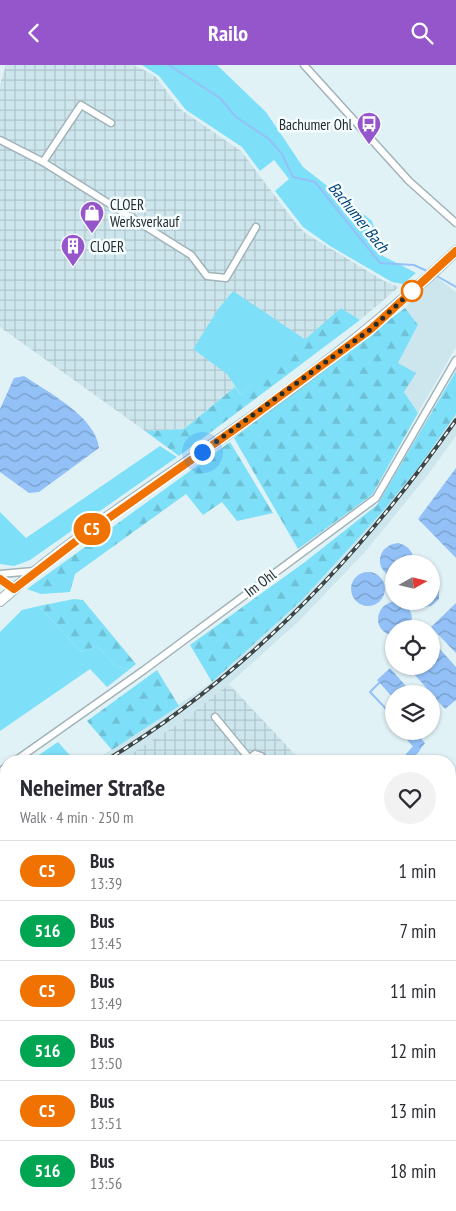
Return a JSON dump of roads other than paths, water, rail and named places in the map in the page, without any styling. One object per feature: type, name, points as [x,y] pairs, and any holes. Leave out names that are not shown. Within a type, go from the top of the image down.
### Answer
[{"type":"main road","points":[[0,601],[38,570],[364,335],[451,259],[456,251]]},
{"type":"street","points":[[304,65],[409,181],[455,221]]},
{"type":"street","points":[[43,162],[81,105],[110,123]]},
{"type":"street","points":[[0,140],[43,162],[191,255],[208,275],[226,279],[256,227]]},
{"type":"street","name":"Im Ohl","points":[[24,755],[144,670],[376,498],[456,360]]},
{"type":"street","points":[[0,574],[19,574],[38,570]]},
{"type":"street","points":[[0,579],[14,589]]},
{"type":"street","points":[[215,717],[244,755]]},
{"type":"water","points":[[24,376],[69,406],[80,416],[96,437],[99,448],[39,492],[29,493],[0,472],[0,409],[14,378]]},
{"type":"water","points":[[456,468],[456,558],[418,519]]},
{"type":"water","points":[[398,543],[405,546],[412,555],[385,555],[385,572],[380,564],[380,558],[386,548]]},
{"type":"water","points":[[361,573],[375,573],[384,582],[384,596],[375,605],[361,605],[352,596],[352,582]]},
{"type":"water","points":[[456,603],[456,653],[440,636],[440,620],[438,620]]},
{"type":"water","points":[[385,606],[385,610],[409,610],[412,620],[385,620],[385,631],[379,624],[378,618]]},
{"type":"water","points":[[440,649],[456,667],[456,700],[445,709],[440,703],[440,685],[424,685],[415,675],[440,675]]},
{"type":"water","points":[[385,673],[385,675],[396,675],[405,685],[385,685],[385,689],[377,680]]},
{"type":"water","points":[[407,740],[422,740],[425,743],[418,752]]},
{"type":"waterway","name":"Bachumer Bach","points":[[169,65],[220,98],[236,117],[269,139],[282,154],[293,177],[315,182],[380,263],[414,265],[429,272]]},
{"type":"waterway","name":"Bachumer Bach","points":[[435,275],[456,287]]},
{"type":"waterway","points":[[379,683],[370,692],[385,708]]},
{"type":"waterway","points":[[410,755],[416,749]]},
{"type":"railway","points":[[114,755],[157,727],[206,691],[298,609],[381,518],[420,470],[456,420]]},
{"type":"place","name":"Bachumer Ohl","points":[[369,145]]},
{"type":"place","name":"CLOER Werksverkauf","points":[[92,234]]},
{"type":"place","name":"CLOER","points":[[73,267]]}]
